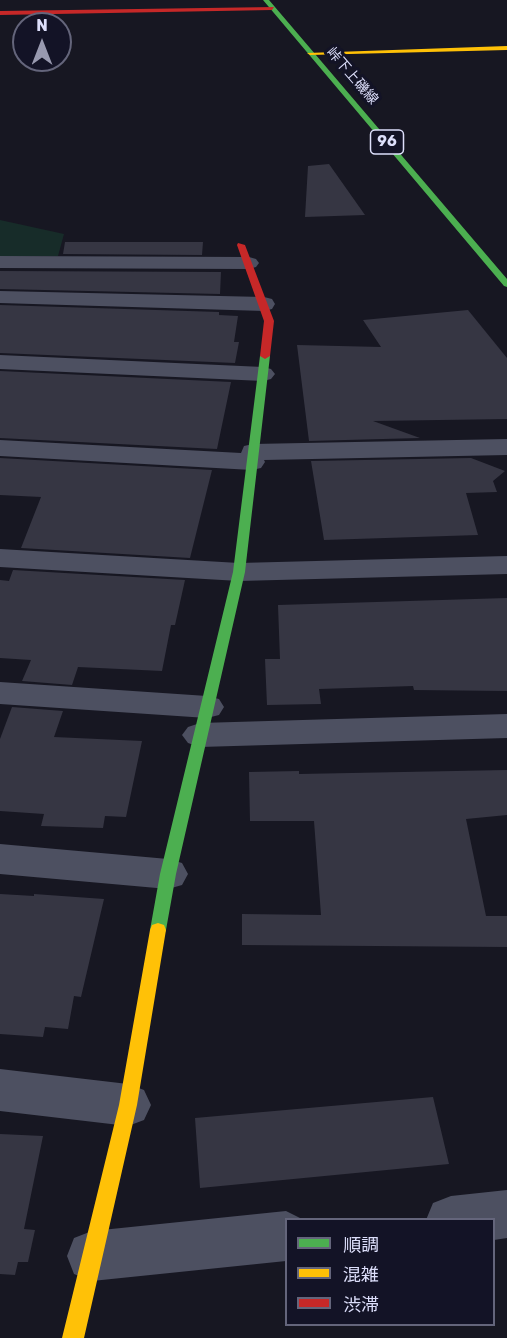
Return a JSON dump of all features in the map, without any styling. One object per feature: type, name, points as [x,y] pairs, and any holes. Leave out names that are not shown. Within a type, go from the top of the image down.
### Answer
[{"type":"street","points":[[0,13],[269,4]]},
{"type":"street","name":"峠下上磯線","points":[[269,4],[507,284]]},
{"type":"street","points":[[310,53],[507,48]]},
{"type":"street","points":[[0,262],[245,254],[269,321],[239,572],[168,874],[128,1105],[73,1338]]},
{"type":"street","points":[[0,297],[264,304]]},
{"type":"street","points":[[0,362],[263,374]]},
{"type":"street","points":[[0,448],[252,457],[507,447]]},
{"type":"street","points":[[0,558],[239,572],[507,565]]},
{"type":"street","points":[[0,693],[203,721],[507,726]]},
{"type":"street","points":[[0,859],[168,874]]},
{"type":"street","points":[[0,1090],[128,1105]]},
{"type":"street","points":[[470,1218],[507,1214]]},
{"type":"street","points":[[92,1256],[285,1236]]},
{"type":"green space","points":[[0,220],[64,234],[58,256],[0,256]]},
{"type":"building","points":[[329,164],[365,215],[305,217],[308,166]]},
{"type":"building","points":[[65,242],[203,242],[202,255],[63,254]]},
{"type":"building","points":[[0,271],[221,272],[220,294],[0,289]]},
{"type":"building","points":[[0,305],[219,312],[219,315],[238,316],[234,342],[239,342],[235,363],[0,353]]},
{"type":"building","points":[[468,310],[507,358],[507,419],[373,421],[420,438],[309,441],[297,345],[381,347],[363,320]]},
{"type":"building","points":[[0,371],[231,382],[217,449],[0,438]]},
{"type":"building","points":[[0,458],[212,470],[190,558],[21,548],[41,497],[0,495]]},
{"type":"building","points":[[471,458],[505,471],[493,481],[497,492],[466,493],[478,535],[324,540],[311,461]]},
{"type":"building","points":[[13,570],[185,580],[175,625],[171,625],[162,671],[78,667],[72,685],[22,681],[31,660],[0,658],[0,580],[9,581]]},
{"type":"building","points":[[507,598],[507,691],[414,690],[413,686],[319,689],[321,704],[267,705],[265,659],[280,659],[278,605]]},
{"type":"building","points":[[12,707],[63,711],[54,737],[142,741],[126,817],[105,816],[103,828],[41,826],[44,814],[0,811],[0,739]]},
{"type":"building","points":[[507,770],[507,815],[466,819],[486,916],[507,916],[507,947],[242,945],[242,914],[321,915],[314,821],[250,821],[249,772],[299,771],[299,774]]},
{"type":"building","points":[[0,894],[104,899],[81,997],[74,996],[68,1029],[45,1027],[43,1037],[0,1034]]},
{"type":"building","points":[[433,1097],[449,1164],[200,1188],[195,1118]]},
{"type":"building","points":[[0,1134],[43,1136],[24,1229],[35,1230],[28,1262],[18,1262],[15,1275],[0,1274]]},
{"type":"traffic: fast","points":[[266,0],[507,284]]},
{"type":"traffic: fast","points":[[158,930],[168,874],[239,572],[265,356]]},
{"type":"traffic: slow","points":[[310,53],[507,48]]},
{"type":"traffic: slow","points":[[73,1338],[128,1105],[158,930]]},
{"type":"traffic: jam","points":[[0,13],[272,8]]},
{"type":"traffic: jam","points":[[241,245],[269,321],[265,356]]}]
